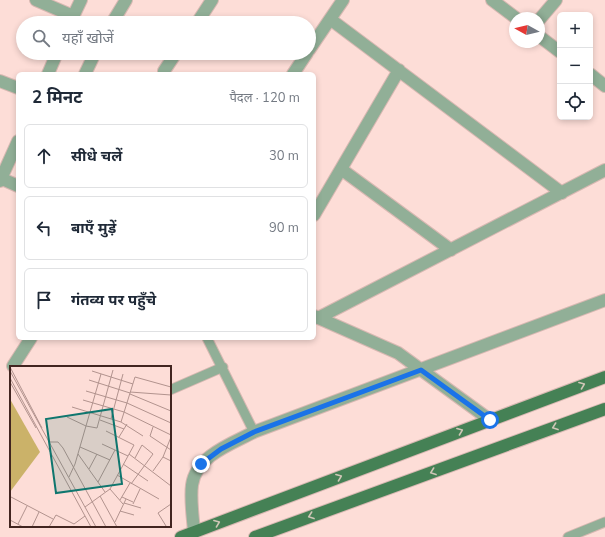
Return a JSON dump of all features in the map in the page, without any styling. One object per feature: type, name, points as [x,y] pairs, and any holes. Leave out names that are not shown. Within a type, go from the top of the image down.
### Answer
[{"type":"main road","points":[[181,537],[605,377]]},
{"type":"main road","points":[[255,537],[605,409]]},
{"type":"street","points":[[36,0],[65,16]]},
{"type":"street","points":[[74,16],[81,0]]},
{"type":"street","points":[[116,16],[126,0]]},
{"type":"street","points":[[201,16],[212,0]]},
{"type":"street","points":[[316,40],[343,0]]},
{"type":"street","points":[[492,0],[509,13]]},
{"type":"street","points":[[545,13],[556,0]]},
{"type":"street","points":[[330,19],[562,192]]},
{"type":"street","points":[[545,41],[557,50]]},
{"type":"street","points":[[49,72],[54,60]]},
{"type":"street","points":[[86,72],[92,60]]},
{"type":"street","points":[[164,71],[171,60]]},
{"type":"street","points":[[294,72],[302,60]]},
{"type":"street","points":[[316,212],[399,70]]},
{"type":"street","points":[[593,76],[605,86]]},
{"type":"street","points":[[0,80],[16,87]]},
{"type":"street","points":[[16,145],[0,179],[16,185]]},
{"type":"street","points":[[341,169],[451,250]]},
{"type":"street","points":[[316,317],[451,250],[605,170]]},
{"type":"street","points":[[194,532],[192,484],[201,464],[221,449],[254,432],[605,300]]},
{"type":"street","points":[[316,317],[398,353],[490,420]]},
{"type":"street","points":[[13,366],[30,340]]},
{"type":"lane","points":[[208,340],[254,432]]},
{"type":"lane","points":[[171,390],[222,367]]},
{"type":"lane","points":[[568,537],[605,522]]},
{"type":"route","points":[[201,464],[221,449],[254,432],[421,370],[490,420]]}]
